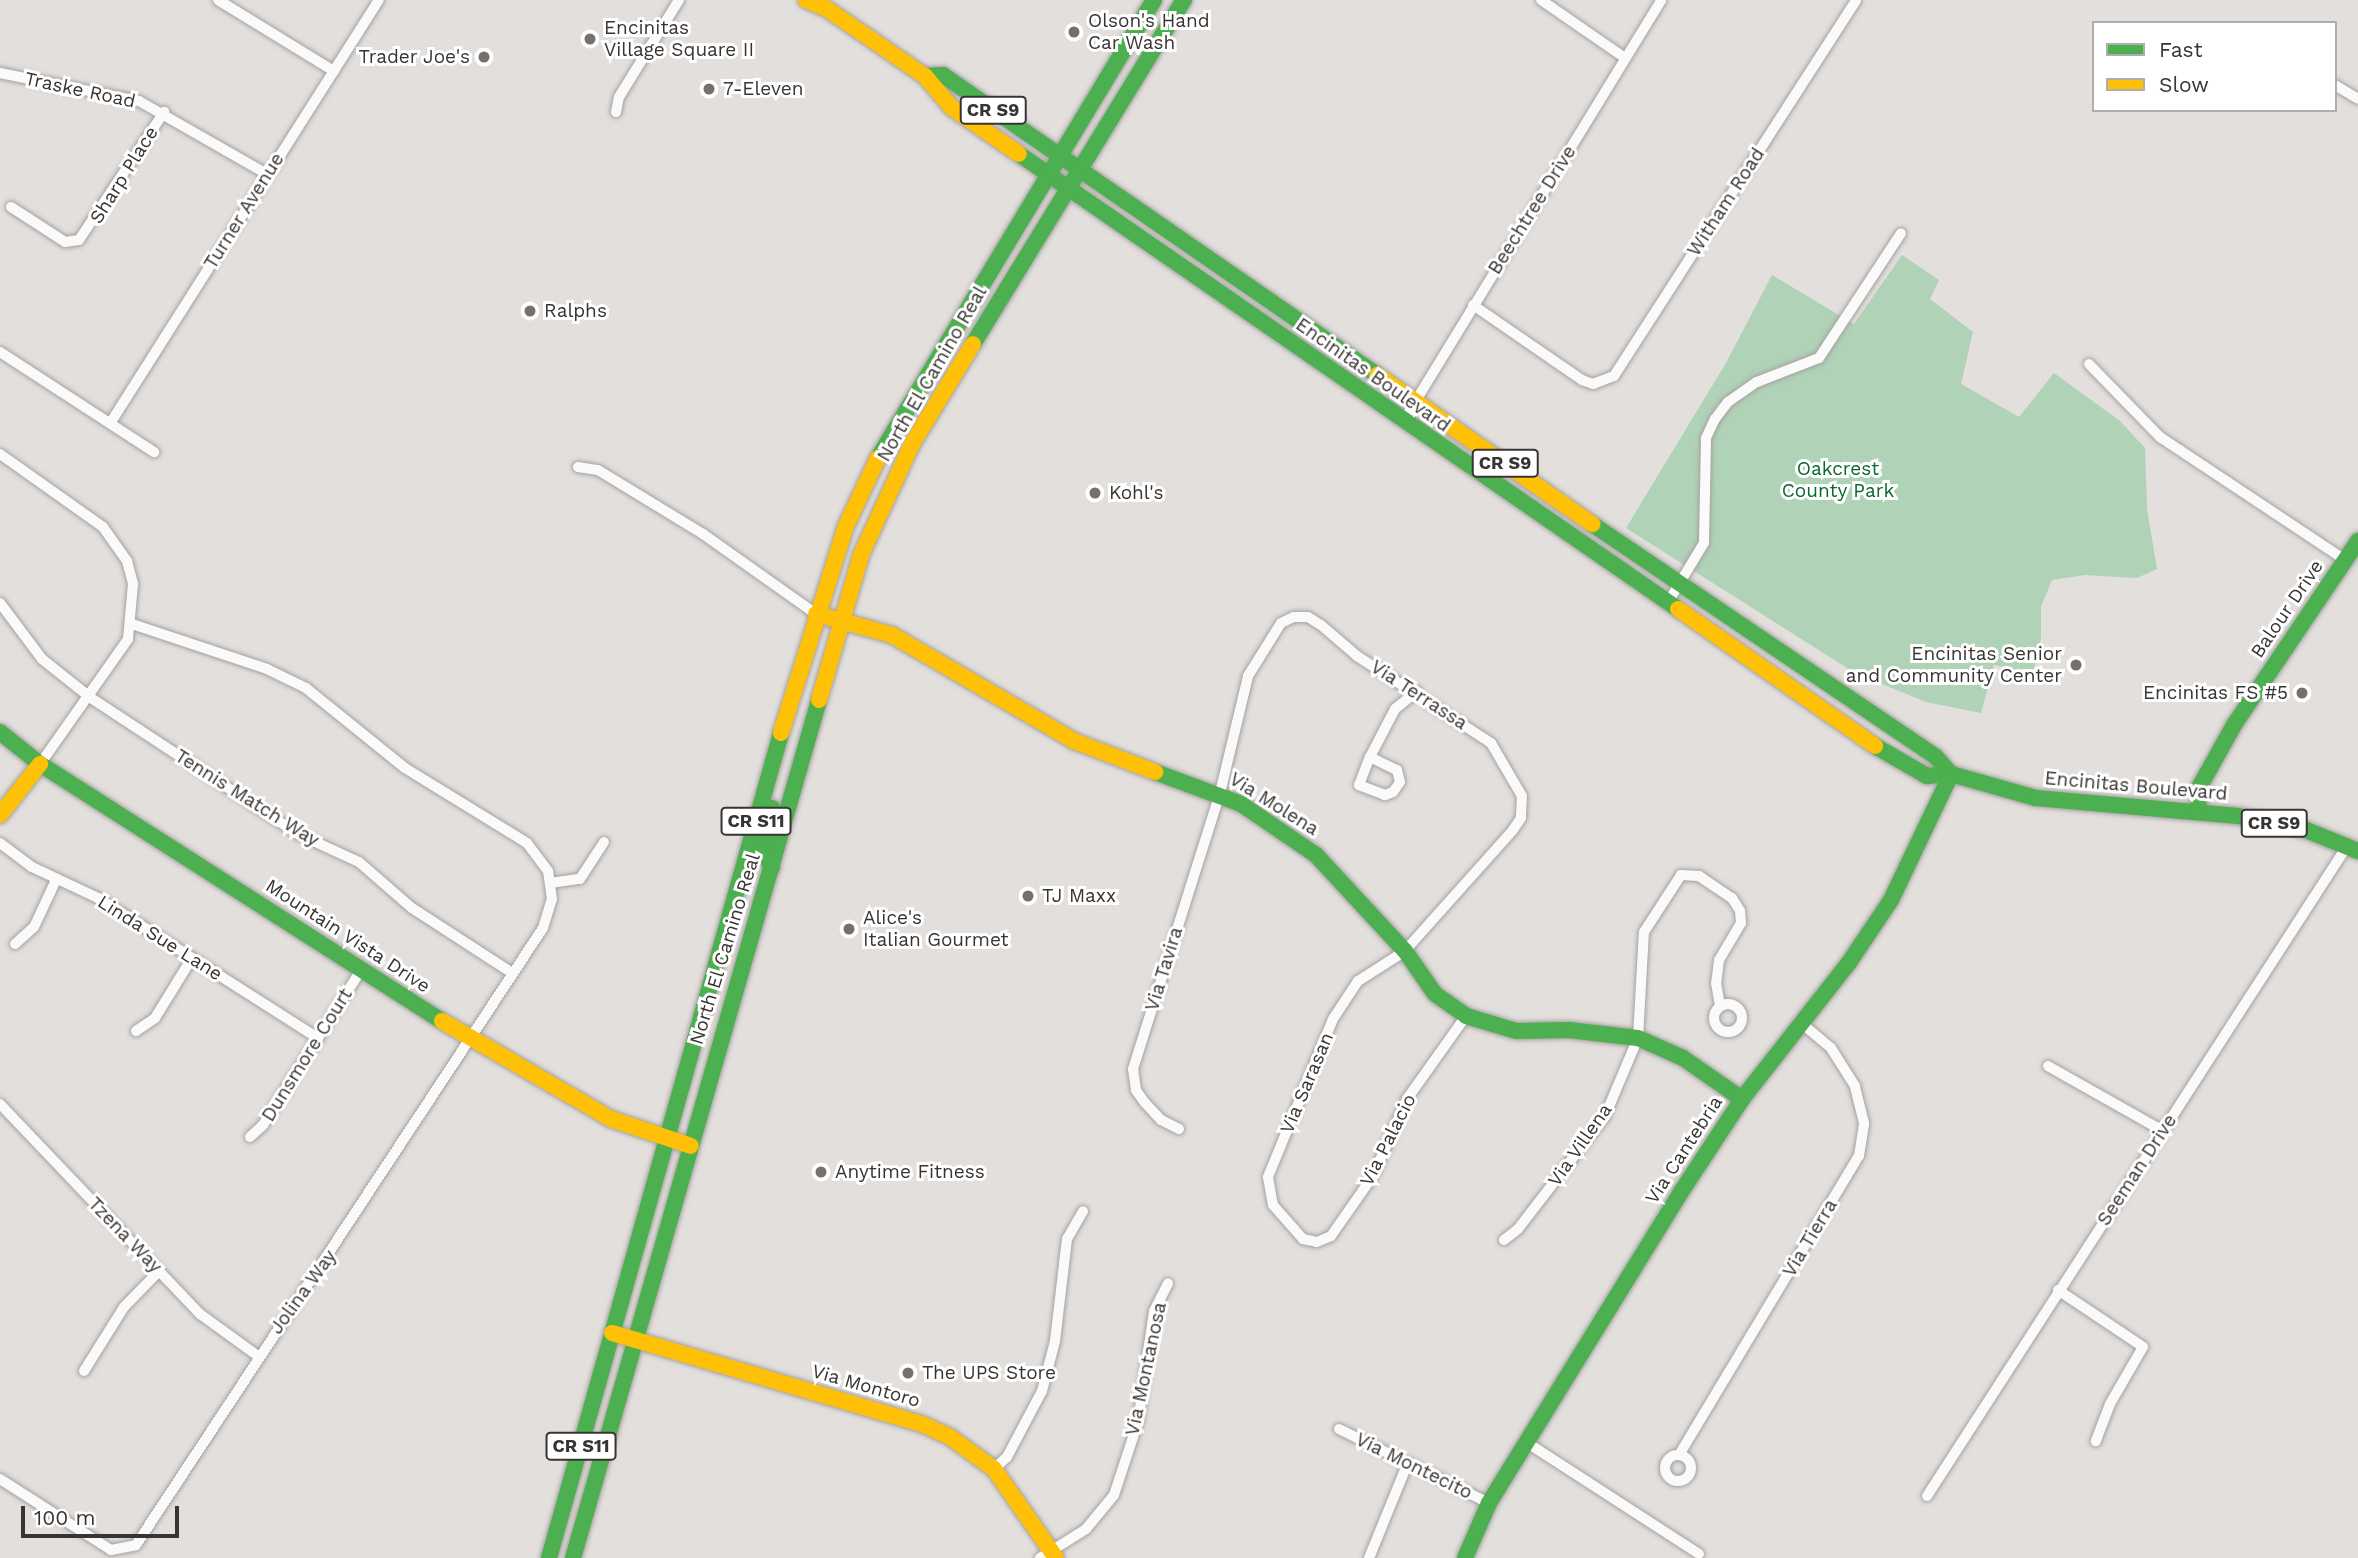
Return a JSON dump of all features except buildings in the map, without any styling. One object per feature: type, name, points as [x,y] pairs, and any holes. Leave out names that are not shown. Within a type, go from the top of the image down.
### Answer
[{"type":"main road","name":"Encinitas Boulevard","points":[[806,0],[823,4],[925,76],[953,108],[1903,765],[1927,776],[1951,774],[2036,798],[2198,812],[2306,830],[2353,848]]},
{"type":"main road","points":[[1058,155],[1154,0]]},
{"type":"main road","points":[[1168,26],[1171,0]]},
{"type":"main road","points":[[1080,170],[1184,0]]},
{"type":"main road","name":"Encinitas Boulevard","points":[[925,76],[943,75],[1884,726],[1936,757],[1951,774]]},
{"type":"main road","name":"CR S11","points":[[1047,174],[1058,155]]},
{"type":"main road","name":"CR S11","points":[[1068,189],[1080,170]]},
{"type":"main road","name":"North El Camino Real","points":[[549,1558],[816,614],[846,526],[877,461],[925,374],[1047,174]]},
{"type":"main road","name":"North El Camino Real","points":[[573,1558],[633,1340],[856,571],[912,444],[1068,189]]},
{"type":"main road","points":[[1248,314],[1275,321],[1318,350],[1330,343]]},
{"type":"main road","points":[[912,444],[909,432],[933,387],[925,374]]},
{"type":"main road","points":[[856,571],[856,550],[885,483],[877,461]]},
{"type":"main road","name":"Balour Drive","points":[[2198,812],[2200,786],[2234,725],[2358,541]]},
{"type":"main road","name":"Via Molena","points":[[816,614],[892,635],[1074,741],[1220,793],[1316,855],[1405,951],[1435,994],[1466,1016],[1516,1031],[1569,1030],[1638,1038],[1683,1058],[1742,1099]]},
{"type":"main road","name":"Mountain Vista Drive","points":[[0,732],[40,764],[469,1038],[611,1119],[691,1146]]},
{"type":"main road","points":[[772,868],[762,849],[778,780],[774,760]]},
{"type":"main road","points":[[0,815],[40,764]]},
{"type":"main road","name":"Via Cantebria","points":[[1465,1558],[1489,1503],[1742,1099],[1848,964],[1891,900],[1951,774]]},
{"type":"main road","name":"Via Montoro","points":[[612,1333],[922,1424],[962,1444],[995,1469],[1049,1556]]},
{"type":"main road","points":[[563,1558],[573,1517],[567,1496]]},
{"type":"street","points":[[218,0],[334,71]]},
{"type":"street","name":"Turner Avenue","points":[[111,422],[379,0]]},
{"type":"street","points":[[616,112],[620,97],[679,0]]},
{"type":"street","points":[[1541,0],[1625,58]]},
{"type":"street","name":"Beechtree Drive","points":[[1404,420],[1661,0]]},
{"type":"street","name":"Witham Road","points":[[1474,305],[1582,380],[1593,384],[1614,376],[1857,0]]},
{"type":"street","name":"Traske Road","points":[[0,73],[119,96],[164,112],[267,174]]},
{"type":"street","points":[[2337,86],[2358,99]]},
{"type":"street","name":"Sharp Place","points":[[11,207],[65,242],[79,240],[164,112]]},
{"type":"street","points":[[1667,604],[1704,543],[1706,438],[1715,419],[1728,402],[1756,382],[1819,359],[1902,233]]},
{"type":"street","points":[[0,352],[154,452]]},
{"type":"street","points":[[2089,364],[2160,437],[2345,560]]},
{"type":"street","points":[[0,454],[103,527],[127,561],[133,584],[132,624],[118,658],[40,764]]},
{"type":"street","points":[[578,467],[598,470],[703,534],[816,614]]},
{"type":"street","name":"Tennis Match Way","points":[[0,603],[41,659],[91,698],[298,834],[359,862],[412,908],[513,973]]},
{"type":"street","name":"Via Terrassa","points":[[1220,793],[1248,676],[1281,623],[1308,617],[1357,656],[1417,691],[1492,743],[1519,785],[1521,818],[1405,951]]},
{"type":"street","points":[[132,624],[267,668],[306,688],[405,768],[527,843],[540,855],[550,884],[580,879],[604,842]]},
{"type":"street","points":[[1370,757],[1395,709],[1417,691]]},
{"type":"street","name":"Via Tavira","points":[[1179,1129],[1161,1120],[1145,1103],[1136,1090],[1133,1069],[1220,793]]},
{"type":"street","name":"Linda Sue Lane","points":[[0,843],[56,880],[98,898],[318,1038]]},
{"type":"street","name":"Seeman Drive","points":[[1927,1496],[2163,1130],[2353,848]]},
{"type":"street","name":"Via Villena","points":[[1504,1240],[1518,1229],[1605,1116],[1638,1038],[1644,932],[1681,875],[1699,876],[1732,898],[1740,911],[1741,923],[1719,960],[1716,983],[1720,1006]]},
{"type":"street","points":[[15,944],[34,928],[56,880]]},
{"type":"street","name":"Jolina Way","points":[[0,1479],[111,1550],[131,1550],[136,1545],[258,1356],[322,1267],[513,973],[549,914],[550,884]]},
{"type":"street","name":"Via Sarasan","points":[[1300,1234],[1273,1205],[1268,1177],[1334,1019],[1358,981],[1405,951]]},
{"type":"street","points":[[136,1031],[155,1018],[192,958]]},
{"type":"street","name":"Dunsmore Court","points":[[250,1138],[263,1125],[360,970]]},
{"type":"street","name":"Via Palacio","points":[[1300,1234],[1317,1242],[1331,1236],[1373,1175],[1407,1098],[1466,1016]]},
{"type":"street","name":"Via Tierra","points":[[1679,1455],[1859,1156],[1864,1123],[1855,1086],[1831,1048],[1800,1022]]},
{"type":"street","points":[[2048,1066],[2163,1130]]},
{"type":"street","name":"Tzena Way","points":[[0,1104],[200,1314],[258,1356]]},
{"type":"street","points":[[995,1469],[1007,1457],[1042,1391],[1055,1341],[1068,1239],[1083,1212]]},
{"type":"street","points":[[84,1371],[124,1307],[159,1271]]},
{"type":"street","name":"Via Montanosa","points":[[1049,1556],[1086,1529],[1114,1495],[1138,1422],[1154,1311],[1168,1283]]},
{"type":"street","points":[[2058,1290],[2143,1347],[2110,1404],[2096,1441]]},
{"type":"street","name":"Via Montecito","points":[[1339,1429],[1407,1465],[1489,1503]]},
{"type":"street","points":[[1526,1442],[1699,1554]]},
{"type":"street","points":[[1369,1558],[1407,1465]]},
{"type":"green space","name":"Oakcrest County Park","points":[[1902,255],[1939,280],[1930,299],[1973,332],[1961,384],[2019,417],[2054,373],[2120,421],[2145,448],[2147,509],[2157,569],[2137,578],[2085,575],[2052,580],[2041,607],[2041,638],[2033,673],[1994,665],[1981,713],[1926,702],[1855,673],[1626,528],[1726,363],[1772,275],[1854,324]]},
{"type":"traffic: fast","points":[[878,458],[1154,0]]},
{"type":"traffic: fast","points":[[973,344],[1184,0]]},
{"type":"traffic: fast","points":[[925,76],[943,75],[1377,375]]},
{"type":"traffic: fast","points":[[1019,154],[1678,609]]},
{"type":"traffic: fast","points":[[1592,524],[1936,757],[1951,774]]},
{"type":"traffic: fast","points":[[2198,812],[2200,786],[2234,725],[2358,541]]},
{"type":"traffic: fast","points":[[573,1558],[819,700]]},
{"type":"traffic: fast","points":[[0,732],[40,764],[442,1021]]},
{"type":"traffic: fast","points":[[549,1558],[781,733]]},
{"type":"traffic: fast","points":[[1875,746],[1927,776],[1951,774],[2036,798],[2238,816],[2306,830],[2358,851]]},
{"type":"traffic: fast","points":[[1155,772],[1241,804],[1316,855],[1405,951],[1435,994],[1466,1016],[1516,1031],[1569,1030],[1638,1038],[1683,1058],[1742,1099]]},
{"type":"traffic: fast","points":[[1465,1558],[1489,1503],[1681,1192],[1742,1099],[1848,964],[1891,900],[1951,774]]},
{"type":"traffic: fast","points":[[772,808],[762,849],[772,868]]},
{"type":"traffic: slow","points":[[806,0],[827,9],[925,76],[952,108],[1019,154]]},
{"type":"traffic: slow","points":[[819,700],[861,555],[912,444],[973,344]]},
{"type":"traffic: slow","points":[[1377,375],[1592,524]]},
{"type":"traffic: slow","points":[[781,733],[846,526],[878,458]]},
{"type":"traffic: slow","points":[[1678,609],[1875,746]]},
{"type":"traffic: slow","points":[[816,614],[892,635],[1074,741],[1155,772]]},
{"type":"traffic: slow","points":[[0,815],[40,764]]},
{"type":"traffic: slow","points":[[442,1021],[611,1119],[691,1146]]},
{"type":"traffic: slow","points":[[612,1333],[922,1424],[950,1437],[994,1469],[1056,1558]]},
{"type":"place","name":"Olson's Hand Car Wash","points":[[1074,32]]},
{"type":"place","name":"Encinitas Village Square II","points":[[590,39]]},
{"type":"place","name":"Trader Joe's","points":[[484,57]]},
{"type":"place","name":"7-Eleven","points":[[709,89]]},
{"type":"place","name":"Ralphs","points":[[530,311]]},
{"type":"place","name":"Kohl's","points":[[1095,493]]},
{"type":"place","name":"Encinitas Senior and Community Center","points":[[2076,665]]},
{"type":"place","name":"Encinitas FS #5","points":[[2302,693]]},
{"type":"place","name":"TJ Maxx","points":[[1028,896]]},
{"type":"place","name":"Alice's Italian Gourmet","points":[[849,929]]},
{"type":"place","name":"Anytime Fitness","points":[[821,1172]]},
{"type":"place","name":"The UPS Store","points":[[908,1373]]}]
